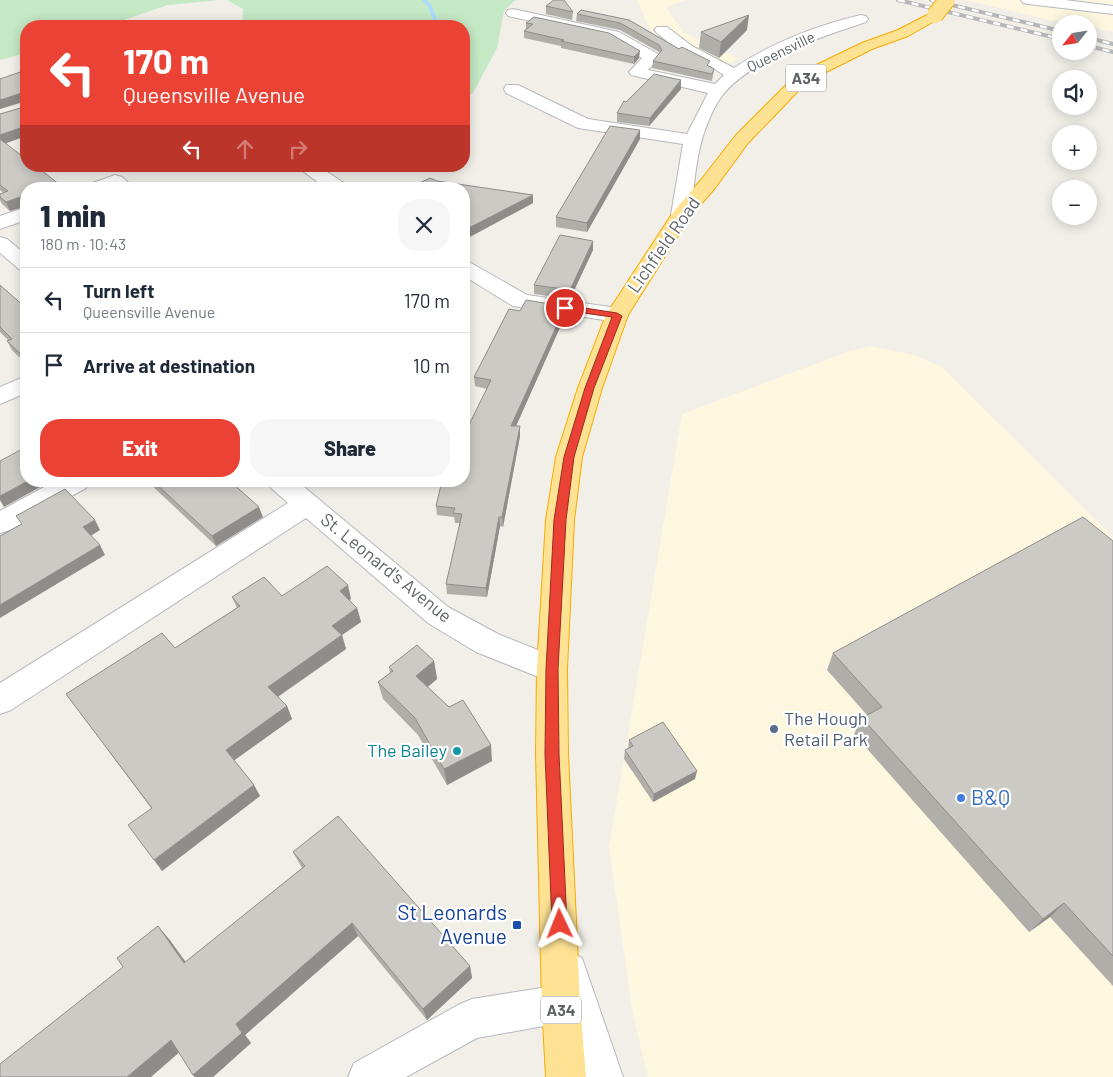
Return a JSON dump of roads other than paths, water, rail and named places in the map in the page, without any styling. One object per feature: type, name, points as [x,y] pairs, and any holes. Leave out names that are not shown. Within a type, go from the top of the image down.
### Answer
[{"type":"highway","name":"Lichfield Road","points":[[566,1077],[561,1004],[552,754],[552,669],[560,520],[569,457],[590,388],[617,316],[681,215],[708,184],[742,139],[794,86],[816,71],[867,46],[902,33],[935,14],[947,0]]},
{"type":"street","points":[[1028,0],[1113,10]]},
{"type":"street","points":[[513,13],[614,35],[652,57],[637,72],[718,90]]},
{"type":"street","name":"Queensville","points":[[681,215],[693,140],[718,90],[751,64],[802,39],[861,20]]},
{"type":"street","points":[[662,30],[686,48],[736,76]]},
{"type":"street","points":[[512,89],[584,124],[693,140]]},
{"type":"street","points":[[314,172],[329,182]]},
{"type":"street","points":[[0,223],[20,215]]},
{"type":"street","points":[[0,243],[20,260]]},
{"type":"street","points":[[470,271],[521,301],[617,316]]},
{"type":"street","points":[[0,396],[20,387]]},
{"type":"street","points":[[0,523],[66,487]]},
{"type":"street","name":"St. Leonard's Avenue","points":[[287,487],[438,615],[487,643],[552,669]]},
{"type":"street","points":[[0,700],[307,504]]},
{"type":"street","points":[[560,943],[603,1077]]},
{"type":"street","points":[[368,1077],[472,1019],[561,1004]]},
{"type":"waterway","points":[[424,0],[430,6],[435,20]]},
{"type":"railway","points":[[898,0],[1052,37]]},
{"type":"railway","points":[[931,0],[1052,29]]},
{"type":"railway","points":[[1098,40],[1113,44]]},
{"type":"railway","points":[[1098,48],[1113,52]]},
{"type":"place","name":"The Hough Retail Park","points":[[774,729]]},
{"type":"place","name":"The Bailey","points":[[457,751]]},
{"type":"place","name":"B&Q","points":[[961,798]]},
{"type":"place","name":"St Leonards Avenue","points":[[517,925]]}]
